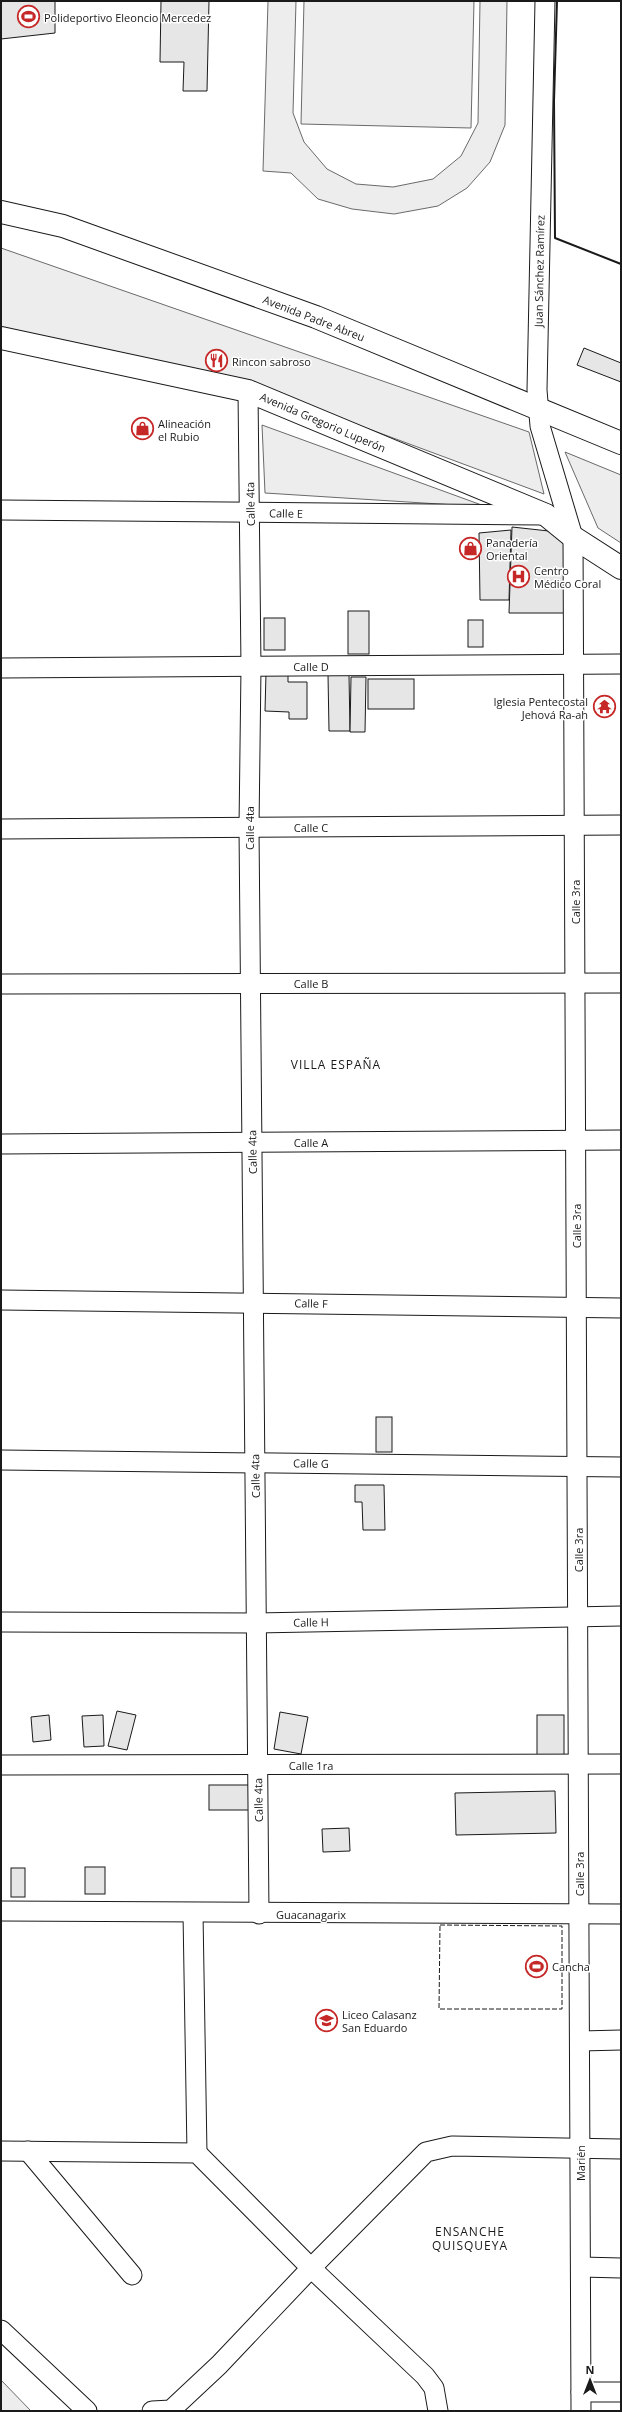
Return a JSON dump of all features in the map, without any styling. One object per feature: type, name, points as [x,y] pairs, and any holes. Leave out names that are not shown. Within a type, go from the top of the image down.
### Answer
[{"type":"main road","name":"Avenida Padre Abreu","points":[[1,212],[63,226],[316,317],[621,443]]},
{"type":"main road","name":"Avenida Gregorio Luperón","points":[[1,338],[248,391],[546,515],[573,537],[621,568]]},
{"type":"street","name":"Juan Sánchez Ramírez","points":[[545,1],[538,409],[540,426],[573,537]]},
{"type":"street","name":"Calle 4ta","points":[[248,391],[251,667],[249,828],[250,984],[259,1914]]},
{"type":"street","name":"Calle E","points":[[1,510],[546,515]]},
{"type":"street","name":"Calle 3ra","points":[[573,537],[580,1915]]},
{"type":"street","name":"Calle D","points":[[1,668],[621,664]]},
{"type":"street","name":"Calle C","points":[[1,829],[621,826]]},
{"type":"street","name":"Calle B","points":[[1,984],[621,983]]},
{"type":"street","name":"Calle A","points":[[1,1144],[621,1140]]},
{"type":"street","name":"Calle F","points":[[1,1300],[253,1302],[621,1308]]},
{"type":"street","name":"Calle G","points":[[1,1460],[255,1462],[578,1468],[621,1467]]},
{"type":"street","name":"Calle H","points":[[1,1622],[256,1623],[621,1616]]},
{"type":"street","name":"Calle 1ra","points":[[1,1765],[621,1764]]},
{"type":"street","name":"Guacanagarix","points":[[1,1911],[259,1914],[621,1914]]},
{"type":"street","points":[[193,1913],[197,2153],[311,2268],[425,2376],[434,2388],[438,2411]]},
{"type":"street","name":"Marién","points":[[580,1915],[581,2411]]},
{"type":"street","points":[[580,2041],[621,2040]]},
{"type":"street","points":[[152,2411],[171,2410],[220,2365],[311,2268],[426,2152],[452,2146],[621,2148]]},
{"type":"street","points":[[1,2151],[197,2153]]},
{"type":"street","points":[[28,2152],[132,2275]]},
{"type":"street","points":[[581,2267],[621,2268]]},
{"type":"street","points":[[1,2330],[87,2411]]},
{"type":"street","points":[[581,2392],[621,2392]]},
{"type":"shaded area","points":[[268,1],[296,1],[293,113],[304,142],[327,169],[356,184],[393,187],[433,179],[461,156],[478,123],[480,1],[507,1],[505,125],[490,162],[467,188],[438,206],[394,214],[352,209],[318,199],[291,173],[263,171]]},
{"type":"shaded area","points":[[304,1],[474,1],[471,128],[301,124]]},
{"type":"shaded area","points":[[1,248],[529,432],[544,494],[237,380],[1,331]]},
{"type":"shaded area","points":[[262,425],[487,507],[265,493]]},
{"type":"shaded area","points":[[565,452],[621,475],[621,543],[598,528]]},
{"type":"shaded area","points":[[1,2380],[31,2411],[1,2411]]},
{"type":"building","name":"Polideportivo Eleoncio Mercedez","points":[[1,1],[55,1],[55,33],[1,39]]},
{"type":"building","points":[[161,1],[209,1],[207,91],[183,91],[184,62],[160,62]]},
{"type":"building","points":[[584,348],[621,363],[621,382],[577,365]]},
{"type":"building","points":[[512,527],[558,532],[570,539],[570,613],[509,613]]},
{"type":"building","points":[[511,530],[509,600],[480,600],[479,533]]},
{"type":"building","points":[[348,611],[369,611],[369,654],[348,654]]},
{"type":"building","points":[[264,618],[285,618],[285,650],[264,650]]},
{"type":"building","points":[[468,620],[483,620],[483,647],[468,647]]},
{"type":"building","points":[[266,673],[288,673],[288,682],[307,682],[307,719],[289,719],[289,712],[265,711]]},
{"type":"building","points":[[328,675],[349,675],[350,731],[329,731]]},
{"type":"building","points":[[351,677],[366,677],[365,732],[350,732]]},
{"type":"building","points":[[368,679],[414,679],[414,709],[368,709]]},
{"type":"building","points":[[376,1417],[392,1417],[392,1452],[376,1452]]},
{"type":"building","points":[[355,1485],[384,1485],[385,1530],[363,1530],[362,1502],[355,1502]]},
{"type":"building","points":[[117,1711],[136,1715],[127,1750],[108,1746]]},
{"type":"building","points":[[280,1712],[308,1717],[301,1754],[274,1749]]},
{"type":"building","points":[[49,1715],[51,1740],[33,1742],[31,1717]]},
{"type":"building","points":[[103,1715],[104,1746],[84,1747],[82,1716]]},
{"type":"building","points":[[537,1715],[564,1715],[564,1756],[537,1756]]},
{"type":"building","points":[[209,1785],[249,1785],[249,1810],[209,1810]]},
{"type":"building","points":[[555,1791],[556,1833],[456,1835],[455,1793]]},
{"type":"building","points":[[349,1828],[350,1851],[323,1852],[322,1829]]},
{"type":"building","points":[[85,1867],[105,1867],[105,1894],[85,1894]]},
{"type":"building","points":[[11,1868],[25,1868],[25,1897],[11,1897]]},
{"type":"fence","points":[[440,1925],[562,1926],[562,2009],[439,2009],[440,1925]]},
{"type":"wall","points":[[557,1],[554,101],[555,238],[621,264]]},
{"type":"place","name":"Polideportivo Eleoncio Mercedez","points":[[28,17]]},
{"type":"place","name":"Rincon sabroso","points":[[216,361]]},
{"type":"place","name":"Alineación el Rubio","points":[[143,429]]},
{"type":"place","name":"Panadería Oriental","points":[[470,548]]},
{"type":"place","name":"Centro Médico Coral","points":[[519,576]]},
{"type":"place","name":"Iglesia Pentecostal Jehová Ra-ah","points":[[604,707]]},
{"type":"place","name":"Cancha","points":[[537,1966]]},
{"type":"place","name":"Liceo Calasanz San Eduardo","points":[[326,2020]]},
{"type":"district","name":"VILLA ESPAÑA","points":[[336,1064]]},
{"type":"district","name":"ENSANCHE QUISQUEYA","points":[[470,2238]]}]
